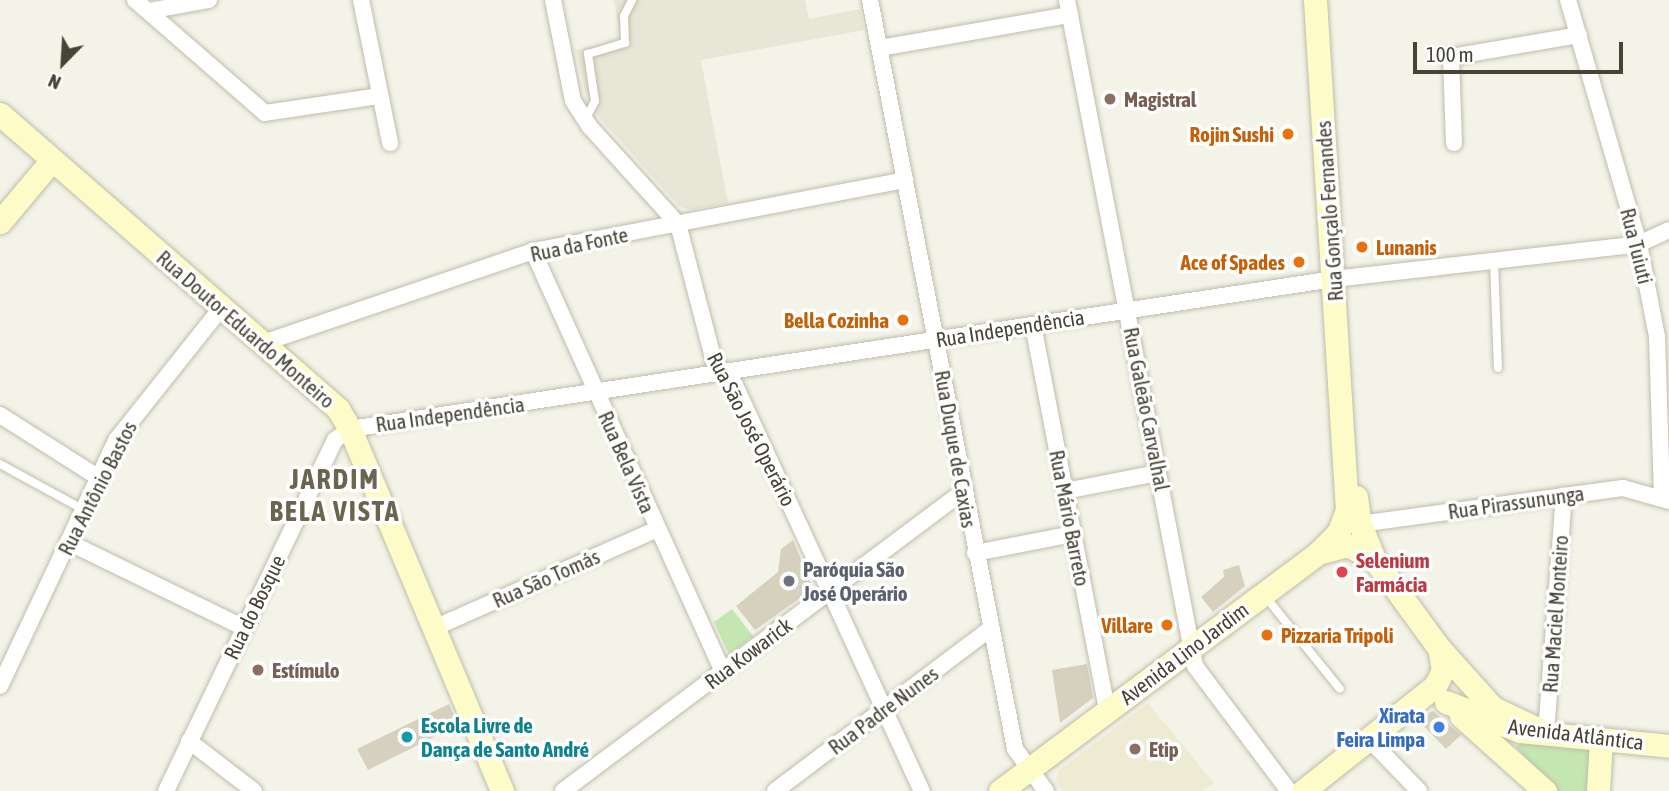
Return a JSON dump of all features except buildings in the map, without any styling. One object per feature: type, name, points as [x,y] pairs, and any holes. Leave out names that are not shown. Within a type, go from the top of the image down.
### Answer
[{"type":"main road","name":"Rua Gonçalo Fernandes","points":[[1315,0],[1345,422],[1346,517],[1318,553]]},
{"type":"main road","name":"Rua Doutor Eduardo Monteiro","points":[[0,114],[338,409],[350,429],[502,791]]},
{"type":"main road","points":[[0,222],[52,160]]},
{"type":"main road","name":"Rua Gonçalo Fernandes","points":[[1345,422],[1360,524],[1374,559],[1439,648],[1493,708],[1546,733]]},
{"type":"main road","name":"Avenida Lino Jardim","points":[[1000,791],[1318,553],[1347,545],[1374,559]]},
{"type":"main road","points":[[1303,791],[1369,739],[1437,697],[1443,670],[1439,648]]},
{"type":"main road","points":[[1437,697],[1545,791]]},
{"type":"main road","name":"Avenida Atlântica","points":[[1437,697],[1504,727],[1669,746]]},
{"type":"main road","points":[[1598,791],[1601,739]]},
{"type":"street","points":[[135,0],[265,113],[379,96]]},
{"type":"street","points":[[149,11],[209,0]]},
{"type":"street","points":[[362,0],[390,143]]},
{"type":"street","name":"Rua São José Operário","points":[[553,0],[573,101],[585,120],[678,224],[714,362],[734,385],[922,791]]},
{"type":"street","name":"Rua Duque de Caxias","points":[[870,0],[975,553],[1016,749],[1046,791]]},
{"type":"street","name":"Rua Tuiuti","points":[[1568,0],[1663,335],[1666,500]]},
{"type":"street","points":[[880,48],[1068,8]]},
{"type":"street","name":"Rua Galeão Carvalhal","points":[[1068,8],[1129,310],[1195,666],[1289,791]]},
{"type":"street","points":[[1454,143],[1451,57],[1579,35]]},
{"type":"street","name":"Rua da Fonte","points":[[263,343],[533,251],[905,180]]},
{"type":"street","name":"Rua Independência","points":[[350,429],[1334,279],[1639,244],[1669,230]]},
{"type":"street","name":"Rua Bela Vista","points":[[533,251],[723,671]]},
{"type":"street","name":"Rua Antônio Bastos","points":[[0,686],[7,655],[68,542],[125,426],[222,307]]},
{"type":"street","name":"Rua Mário Barreto","points":[[1033,326],[1107,710]]},
{"type":"street","points":[[0,415],[99,478]]},
{"type":"street","name":"Rua do Bosque","points":[[166,791],[335,440],[350,429]]},
{"type":"street","points":[[1065,491],[1158,472]]},
{"type":"street","name":"Rua Pirassununga","points":[[1360,524],[1623,488],[1666,500]]},
{"type":"street","name":"Rua Kowarick","points":[[563,791],[965,490]]},
{"type":"street","name":"Rua Maciel Monteiro","points":[[1546,733],[1564,496]]},
{"type":"street","name":"Rua São Tomás","points":[[434,628],[657,529]]},
{"type":"street","points":[[975,553],[1073,534]]},
{"type":"street","points":[[68,542],[244,628]]},
{"type":"street","name":"Rua Padre Nunes","points":[[775,791],[990,628]]},
{"type":"street","points":[[1369,739],[1419,791]]},
{"type":"street","points":[[189,741],[254,791]]},
{"type":"lane","points":[[585,120],[595,101],[588,54],[625,43],[624,16],[632,0]]},
{"type":"lane","points":[[1493,261],[1498,368]]},
{"type":"lane","points":[[0,464],[84,509]]},
{"type":"lane","points":[[1264,594],[1340,689]]},
{"type":"shaded area","points":[[614,0],[805,0],[809,19],[860,9],[864,30],[701,60],[728,203],[690,210],[679,206],[598,116],[585,91],[576,50],[621,40]]},
{"type":"shaded area","name":"Etip","points":[[1148,703],[1214,783],[1203,791],[1063,791],[1056,781],[1058,771]]},
{"type":"green space","points":[[732,609],[753,636],[729,655],[714,622]]},
{"type":"green space","points":[[1522,741],[1589,747],[1592,791],[1556,791],[1516,747]]},
{"type":"place","name":"Magistral","points":[[1110,99]]},
{"type":"place","name":"Rojin Sushi","points":[[1288,134]]},
{"type":"place","name":"Lunanis","points":[[1362,247]]},
{"type":"place","name":"Ace of Spades","points":[[1299,262]]},
{"type":"place","name":"Bella Cozinha","points":[[903,320]]},
{"type":"place","name":"Selenium Farmácia","points":[[1342,572]]},
{"type":"place","name":"Paróquia São José Operário","points":[[789,581]]},
{"type":"place","name":"Villare","points":[[1167,625]]},
{"type":"place","name":"Pizzaria Tripoli","points":[[1267,635]]},
{"type":"place","name":"Estímulo","points":[[258,670]]},
{"type":"place","name":"Xirata Feira Limpa","points":[[1439,727]]},
{"type":"place","name":"Escola Livre de Dança de Santo André","points":[[407,737]]},
{"type":"place","name":"Etip","points":[[1135,749]]},
{"type":"district","name":"JARDIM BELA VISTA","points":[[335,495]]}]
